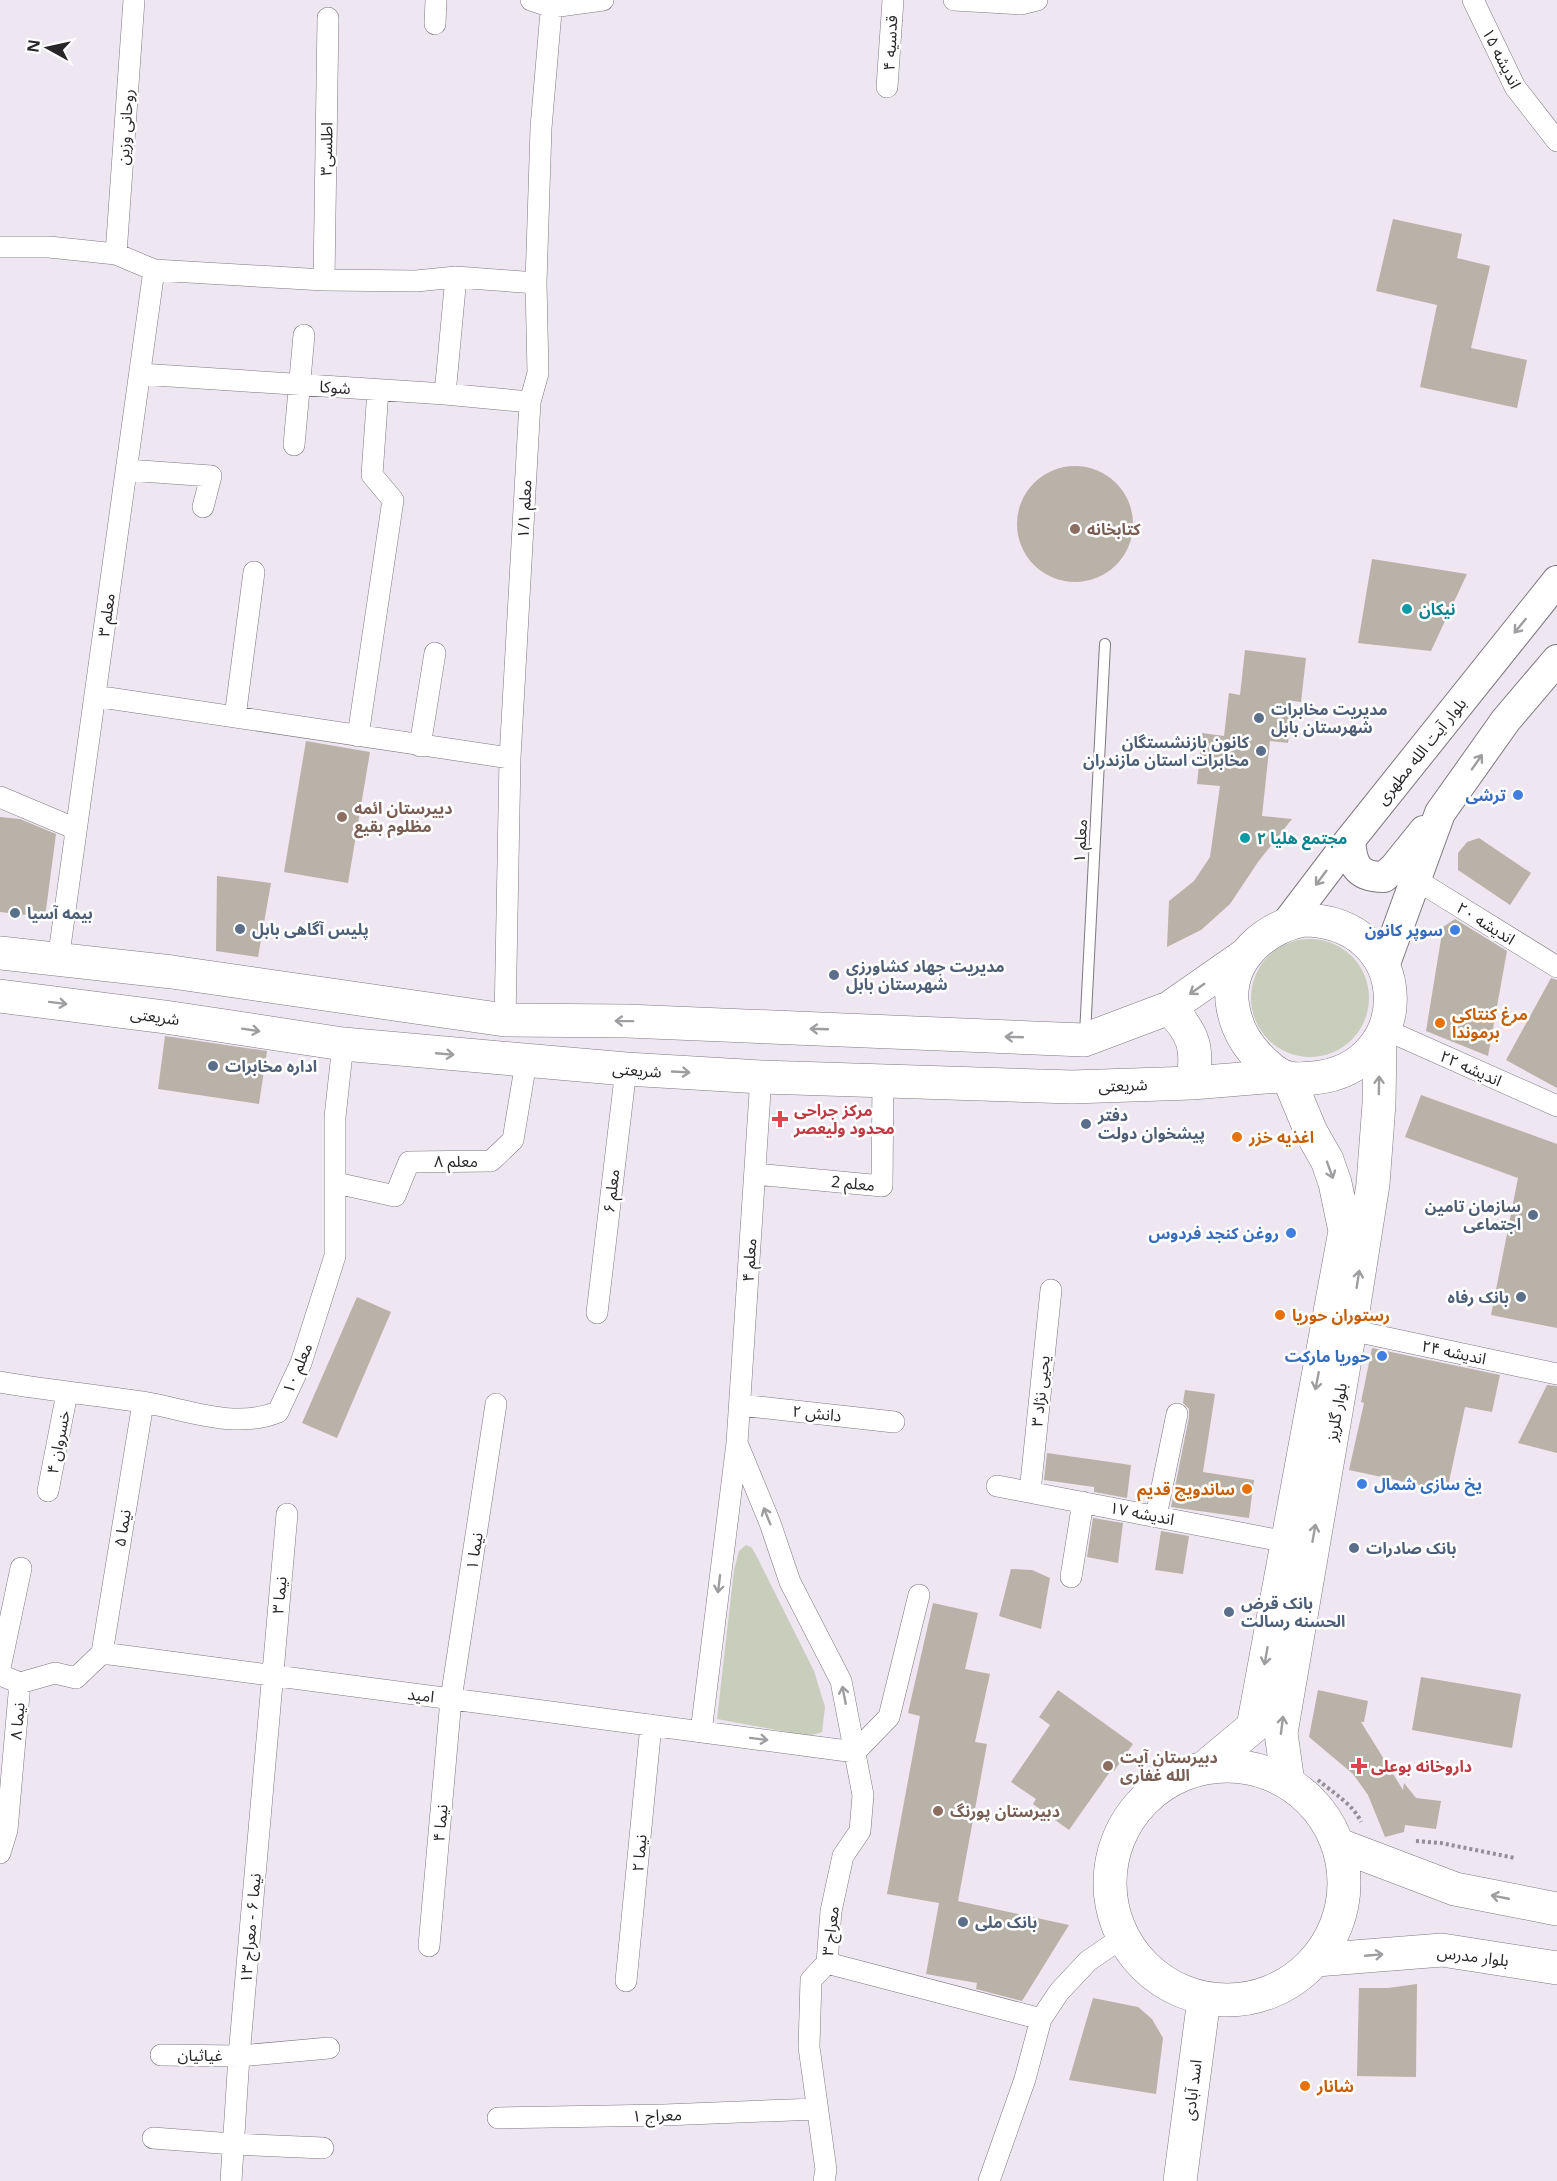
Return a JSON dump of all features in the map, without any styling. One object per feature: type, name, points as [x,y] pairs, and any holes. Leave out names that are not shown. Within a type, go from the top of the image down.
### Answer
[{"type":"main road","name":"بلوار آیت الله مطهری","points":[[1287,923],[1350,840],[1557,581]]},
{"type":"main road","points":[[1350,840],[1352,859],[1358,870],[1371,877],[1384,877],[1440,813],[1506,720],[1557,660]]},
{"type":"main road","points":[[1384,966],[1440,813]]},
{"type":"main road","points":[[1303,920],[1336,923],[1351,930],[1364,940],[1384,966],[1389,987],[1390,1009],[1382,1034],[1367,1055],[1350,1068],[1331,1076],[1283,1077],[1257,1057],[1243,1039],[1234,1019],[1232,997],[1235,975],[1245,955],[1256,941],[1287,923],[1303,920]]},
{"type":"main road","points":[[0,953],[172,972],[505,1020],[627,1021],[1084,1040],[1169,1008],[1245,955]]},
{"type":"main road","points":[[165,1017],[172,972]]},
{"type":"main road","name":"شریعتی","points":[[0,996],[165,1017],[343,1044],[526,1062],[626,1069],[761,1077],[1072,1087],[1283,1077]]},
{"type":"main road","points":[[1169,1008],[1184,1023],[1193,1041],[1196,1062],[1192,1083]]},
{"type":"main road","name":"بلوار گلریز","points":[[1302,1781],[1281,1733],[1373,1184],[1382,1034]]},
{"type":"main road","name":"بلوار گلریز","points":[[1206,1766],[1253,1727],[1345,1231],[1335,1183],[1327,1160],[1283,1077]]},
{"type":"main road","points":[[1239,1765],[1302,1781],[1301,1791],[1324,1815],[1339,1845],[1345,1875],[1343,1906],[1333,1935],[1316,1960],[1293,1981],[1265,1995],[1235,2001],[1204,1999],[1173,1988],[1147,1970],[1126,1945],[1114,1915],[1109,1883],[1114,1851],[1126,1821],[1147,1796],[1173,1778],[1206,1766],[1239,1765]]},
{"type":"main road","points":[[1339,1845],[1455,1889],[1557,1909]]},
{"type":"main road","name":"بلوار مدرس","points":[[1316,1960],[1442,1950],[1557,1968]]},
{"type":"main road","name":"اسد آبادی","points":[[1180,2181],[1204,1999]]},
{"type":"street","name":"روحانی وزین","points":[[116,254],[134,0]]},
{"type":"street","points":[[435,24],[436,0]]},
{"type":"street","points":[[531,0],[552,3],[603,0]]},
{"type":"street","name":"قدسیه ۴","points":[[888,87],[893,0]]},
{"type":"street","points":[[954,0],[1021,3],[1037,0]]},
{"type":"street","name":"اندیشه ۱۵","points":[[1473,0],[1515,87],[1557,141]]},
{"type":"street","name":"معلم ۱/۱","points":[[505,1020],[510,758],[530,402],[538,373],[536,283],[541,128],[552,3]]},
{"type":"street","name":"اطلسی۳","points":[[324,280],[328,18]]},
{"type":"street","points":[[0,247],[49,247],[116,254],[154,270],[324,280],[416,281],[456,277],[536,283]]},
{"type":"street","name":"معلم ۳","points":[[58,961],[154,270]]},
{"type":"street","points":[[445,394],[456,277]]},
{"type":"street","points":[[294,445],[304,335]]},
{"type":"street","name":"شوکا","points":[[140,374],[445,394],[530,402]]},
{"type":"street","points":[[358,736],[393,500],[372,475],[378,390]]},
{"type":"street","points":[[127,470],[211,476],[203,507]]},
{"type":"street","points":[[235,717],[254,572]]},
{"type":"street","points":[[420,746],[435,652]]},
{"type":"street","points":[[95,696],[510,758]]},
{"type":"street","points":[[0,797],[76,829]]},
{"type":"street","name":"اندیشه ۲۰","points":[[1415,879],[1557,967]]},
{"type":"street","name":"اندیشه ۲۲","points":[[1382,1034],[1557,1106]]},
{"type":"street","name":"معلم ۱۰","points":[[0,1382],[143,1402],[223,1419],[262,1418],[278,1412],[301,1362],[335,1256],[336,1117],[343,1044]]},
{"type":"street","name":"معلم ۸","points":[[336,1183],[395,1196],[409,1162],[491,1161],[513,1140],[526,1062]]},
{"type":"street","name":"معلم ۶","points":[[597,1313],[626,1069]]},
{"type":"street","name":"معلم ۴","points":[[700,1732],[737,1443],[761,1077]]},
{"type":"street","name":"معلم 2","points":[[755,1174],[882,1186],[883,1080]]},
{"type":"street","name":"یحیی نژاد ۳","points":[[1030,1492],[1051,1290]]},
{"type":"street","name":"اندیشه ۲۴","points":[[1350,1330],[1557,1374]]},
{"type":"street","name":"خسروان ۴","points":[[48,1491],[67,1393]]},
{"type":"street","name":"نیما ۵","points":[[102,1653],[143,1402]]},
{"type":"street","name":"نیما ۱","points":[[452,1699],[496,1404]]},
{"type":"street","name":"دانش ۲","points":[[740,1405],[894,1422]]},
{"type":"street","points":[[1156,1516],[1177,1414]]},
{"type":"street","name":"معراج ۳","points":[[737,1443],[770,1523],[790,1582],[841,1681],[863,1795],[860,1831],[843,1856],[831,1911],[827,1963],[811,1980],[808,2047],[826,2170],[824,2181]]},
{"type":"street","name":"اندیشه ۱۷","points":[[997,1486],[1287,1542]]},
{"type":"street","points":[[1071,1577],[1083,1502]]},
{"type":"street","name":"نیما ۳","points":[[272,1676],[287,1514]]},
{"type":"street","points":[[0,1668],[21,1568]]},
{"type":"street","points":[[855,1752],[889,1717],[919,1595]]},
{"type":"street","points":[[0,1675],[20,1683],[55,1672],[76,1678],[102,1653]]},
{"type":"street","name":"امید","points":[[102,1653],[855,1752]]},
{"type":"street","name":"نیما ۶ - معراج ۱۳","points":[[231,2181],[239,2056],[272,1676]]},
{"type":"street","name":"نیما ۸","points":[[0,1853],[7,1830],[20,1683]]},
{"type":"street","name":"نیما ۴","points":[[429,1946],[452,1699]]},
{"type":"street","name":"نیما ۲","points":[[626,1981],[651,1725]]},
{"type":"street","points":[[988,2181],[1025,2079],[1041,2019],[1059,1992],[1088,1960],[1123,1937]]},
{"type":"street","points":[[827,1963],[1041,2019]]},
{"type":"street","name":"غیاثیان","points":[[161,2055],[239,2056],[329,2048]]},
{"type":"street","name":"معراج ۱","points":[[498,2118],[816,2109]]},
{"type":"street","points":[[153,2138],[323,2148]]},
{"type":"lane","name":"معلم ۱","points":[[1084,1040],[1106,644]]},
{"type":"path","points":[[1302,1781],[1359,1816],[1368,1838],[1371,1856],[1407,1841],[1441,1843],[1515,1857]]},
{"type":"green space","points":[[1310,939],[1343,949],[1359,965],[1369,998],[1359,1031],[1343,1047],[1310,1057],[1277,1047],[1261,1031],[1251,998],[1261,965],[1277,949]]},
{"type":"green space","points":[[746,1545],[752,1548],[756,1555],[814,1671],[825,1707],[822,1732],[809,1736],[717,1719],[734,1570],[739,1551]]},
{"type":"building","points":[[1393,219],[1462,234],[1457,258],[1490,266],[1471,348],[1527,360],[1517,408],[1420,387],[1437,305],[1376,291]]},
{"type":"building","name":"کتابخانه","points":[[1075,466],[1097,471],[1116,483],[1128,502],[1133,524],[1128,546],[1116,565],[1097,577],[1075,582],[1053,577],[1034,565],[1022,546],[1017,524],[1022,502],[1034,483],[1053,471]]},
{"type":"building","name":"نیکان","points":[[1372,559],[1467,574],[1431,651],[1358,643]]},
{"type":"building","points":[[1245,650],[1306,658],[1301,702],[1293,701],[1288,743],[1270,741],[1262,816],[1292,819],[1258,862],[1230,904],[1201,930],[1167,947],[1169,901],[1194,881],[1210,857],[1220,786],[1197,784],[1202,733],[1224,736],[1229,693],[1240,695]]},
{"type":"building","points":[[306,741],[370,752],[348,883],[284,872]]},
{"type":"building","points":[[0,817],[20,819],[56,834],[45,917],[0,912]]},
{"type":"building","points":[[1479,838],[1531,873],[1510,905],[1458,870],[1458,853],[1467,842]]},
{"type":"building","name":"پلیس آگاهی بابل","points":[[217,876],[271,883],[258,957],[216,951]]},
{"type":"building","points":[[1455,919],[1507,951],[1488,1056],[1426,1031],[1443,927]]},
{"type":"building","points":[[1551,978],[1557,980],[1557,1088],[1506,1060]]},
{"type":"building","name":"اداره مخابرات","points":[[165,1036],[267,1051],[259,1104],[158,1089]]},
{"type":"building","points":[[1421,1095],[1557,1144],[1557,1328],[1491,1315],[1518,1178],[1405,1137]]},
{"type":"building","points":[[357,1297],[391,1312],[337,1438],[302,1423]]},
{"type":"building","points":[[1372,1348],[1500,1375],[1492,1412],[1465,1407],[1447,1491],[1349,1470],[1364,1403],[1361,1402]]},
{"type":"building","points":[[1547,1385],[1557,1386],[1557,1453],[1518,1443]]},
{"type":"building","points":[[1185,1390],[1215,1394],[1203,1472],[1254,1480],[1249,1518],[1171,1507],[1189,1417],[1189,1409],[1183,1403]]},
{"type":"building","points":[[1047,1453],[1131,1465],[1127,1498],[1094,1492],[1094,1487],[1044,1480]]},
{"type":"building","points":[[1093,1518],[1123,1523],[1118,1563],[1087,1557]]},
{"type":"building","points":[[1161,1531],[1189,1536],[1183,1574],[1155,1570]]},
{"type":"building","points":[[1011,1569],[1032,1570],[1050,1578],[1041,1629],[999,1616]]},
{"type":"building","points":[[933,1603],[978,1613],[965,1669],[990,1674],[975,1742],[987,1744],[958,1901],[1069,1925],[1022,2001],[976,1989],[977,1983],[926,1974],[939,1903],[887,1894],[920,1716],[908,1713]]},
{"type":"building","points":[[1421,1677],[1521,1694],[1512,1748],[1412,1730]]},
{"type":"building","points":[[1058,1690],[1133,1744],[1114,1771],[1112,1769],[1069,1830],[1033,1804],[1036,1799],[1011,1782],[1050,1725],[1039,1717]]},
{"type":"building","points":[[1318,1690],[1368,1701],[1364,1722],[1361,1722],[1403,1790],[1404,1783],[1416,1798],[1441,1801],[1436,1829],[1405,1825],[1404,1832],[1385,1837],[1368,1795],[1353,1774],[1309,1737]]},
{"type":"building","points":[[1417,1984],[1416,2077],[1357,2076],[1359,1988],[1388,1988]]},
{"type":"building","points":[[1093,1998],[1138,2007],[1152,2019],[1163,2038],[1156,2094],[1069,2080]]},
{"type":"place","name":"کتابخانه","points":[[1075,529]]},
{"type":"place","name":"نیکان","points":[[1407,609]]},
{"type":"place","name":"مدیریت مخابرات شهرستان بابل","points":[[1259,718]]},
{"type":"place","name":"کانون بازنشستگان مخابرات استان مازندران","points":[[1261,751]]},
{"type":"place","name":"ترشی","points":[[1518,795]]},
{"type":"place","name":"دییرستان ائمه مظلوم بقیع","points":[[342,817]]},
{"type":"place","name":"مجتمع هلیا ۲","points":[[1245,838]]},
{"type":"place","name":"بیمه آسیا","points":[[15,913]]},
{"type":"place","name":"پلیس آگاهی بابل","points":[[240,929]]},
{"type":"place","name":"سوپر کانون","points":[[1455,930]]},
{"type":"place","name":"مدیریت جهاد کشاورزی شهرستان بابل","points":[[834,975]]},
{"type":"place","name":"مرغ کنتاکی برموندا","points":[[1440,1023]]},
{"type":"place","name":"اداره مخابرات","points":[[213,1066]]},
{"type":"place","name":"مرکز جراحی محدود ولیعصر","points":[[780,1119]]},
{"type":"place","name":"دفتر پیشخوان دولت","points":[[1086,1124]]},
{"type":"place","name":"اغذیه خزر","points":[[1237,1137]]},
{"type":"place","name":"سازمان تامین اجتماعی","points":[[1533,1215]]},
{"type":"place","name":"روغن کنجد فردوس","points":[[1291,1233]]},
{"type":"place","name":"بانک رفاه","points":[[1521,1297]]},
{"type":"place","name":"رستوران حوریا","points":[[1280,1315]]},
{"type":"place","name":"حوریا مارکت","points":[[1382,1356]]},
{"type":"place","name":"یخ سازی شمال","points":[[1362,1484]]},
{"type":"place","name":"ساندویچ قدیم","points":[[1247,1489]]},
{"type":"place","name":"بانک صادرات","points":[[1354,1548]]},
{"type":"place","name":"بانک قرض الحسنه رسالت","points":[[1229,1612]]},
{"type":"place","name":"دبیرستان آیت الله غفاری","points":[[1108,1766]]},
{"type":"place","name":"داروخانه بوعلی","points":[[1359,1766]]},
{"type":"place","name":"دبیرستان پورنگ","points":[[938,1811]]},
{"type":"place","name":"بانک ملی","points":[[963,1922]]},
{"type":"place","name":"شانار","points":[[1305,2086]]}]
